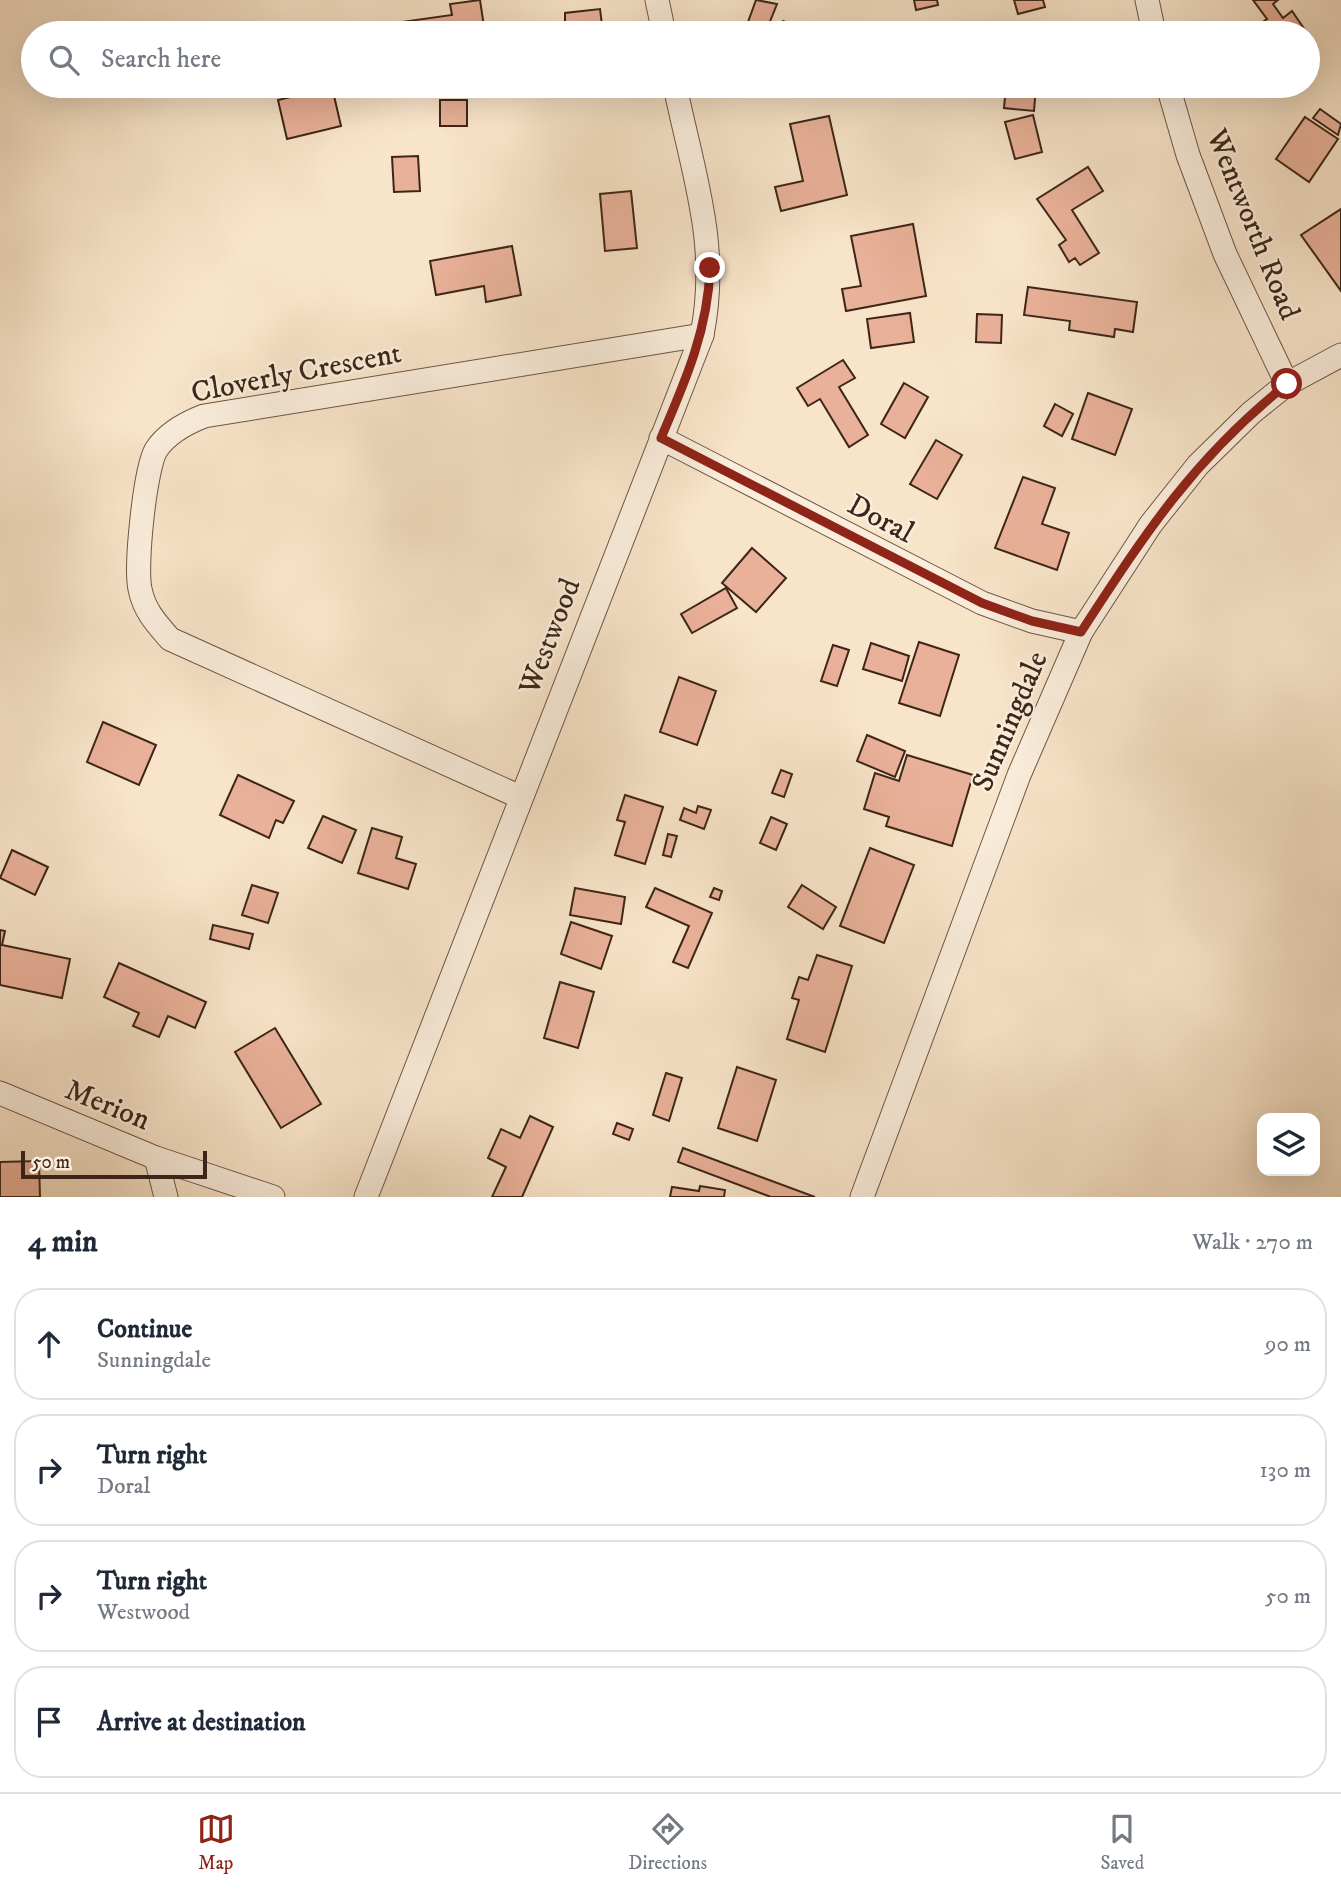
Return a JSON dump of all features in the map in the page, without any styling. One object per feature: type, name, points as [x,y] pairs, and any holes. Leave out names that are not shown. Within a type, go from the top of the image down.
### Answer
[{"type":"street","points":[[657,0],[661,21]]},
{"type":"street","points":[[1147,0],[1151,21]]},
{"type":"street","name":"Westwood","points":[[366,1197],[702,335],[709,298],[709,258],[702,204],[678,98]]},
{"type":"street","name":"Wentworth Road","points":[[1171,98],[1188,155],[1225,254],[1287,384]]},
{"type":"street","name":"Cloverly Crescent","points":[[520,797],[170,639],[149,616],[139,587],[141,522],[155,451],[187,423],[204,416],[702,335]]},
{"type":"street","name":"Sunningdale","points":[[862,1197],[1019,775],[1081,632],[1151,524],[1198,465],[1251,413],[1287,384],[1341,355]]},
{"type":"street","name":"Doral","points":[[661,438],[982,603],[1032,621],[1081,632]]},
{"type":"street","name":"Merion","points":[[0,1093],[156,1158],[273,1197]]},
{"type":"street","points":[[156,1158],[166,1197]]},
{"type":"building","points":[[480,0],[483,21],[409,21],[452,15],[450,4]]},
{"type":"building","points":[[756,0],[777,4],[770,21],[748,21]]},
{"type":"building","points":[[914,0],[937,0],[938,5],[916,10]]},
{"type":"building","points":[[1014,0],[1043,0],[1045,7],[1018,14]]},
{"type":"building","points":[[1253,0],[1278,0],[1273,4],[1283,18],[1292,11],[1299,21],[1264,21],[1267,19]]},
{"type":"building","points":[[600,9],[602,21],[565,21],[565,13]]},
{"type":"building","points":[[335,98],[341,126],[287,139],[278,100]]},
{"type":"building","points":[[1005,98],[1035,98],[1034,111],[1004,108]]},
{"type":"building","points":[[440,100],[467,100],[467,126],[440,126]]},
{"type":"building","points":[[1320,109],[1341,124],[1338,135],[1313,118]]},
{"type":"building","points":[[1033,115],[1042,152],[1015,159],[1005,122]]},
{"type":"building","points":[[829,116],[847,195],[781,211],[775,187],[803,181],[790,124]]},
{"type":"building","points":[[1305,117],[1338,139],[1309,182],[1276,159]]},
{"type":"building","points":[[418,156],[420,191],[394,192],[392,157]]},
{"type":"building","points":[[1088,167],[1103,191],[1072,210],[1099,253],[1080,265],[1075,258],[1069,262],[1059,245],[1066,240],[1037,199]]},
{"type":"building","points":[[631,191],[637,248],[605,251],[600,194]]},
{"type":"building","points":[[1341,209],[1341,291],[1301,235]]},
{"type":"building","points":[[913,224],[926,296],[846,311],[842,289],[861,286],[851,236]]},
{"type":"building","points":[[512,246],[521,295],[486,302],[484,286],[436,295],[430,261]]},
{"type":"building","points":[[1028,287],[1137,302],[1133,332],[1115,329],[1114,337],[1069,330],[1070,321],[1024,315]]},
{"type":"building","points":[[910,313],[914,342],[871,348],[867,319]]},
{"type":"building","points":[[977,314],[1002,315],[1001,343],[976,342]]},
{"type":"building","points":[[843,360],[855,378],[839,387],[868,435],[849,447],[820,399],[808,406],[797,388]]},
{"type":"building","points":[[904,383],[928,397],[905,438],[881,424]]},
{"type":"building","points":[[1088,393],[1132,409],[1115,455],[1072,439]]},
{"type":"building","points":[[1055,404],[1073,414],[1062,436],[1044,426]]},
{"type":"building","points":[[936,440],[962,455],[937,499],[910,484]]},
{"type":"building","points":[[1023,477],[1055,488],[1042,524],[1069,533],[1057,570],[995,548]]},
{"type":"building","points":[[752,548],[786,578],[756,612],[722,583]]},
{"type":"building","points":[[726,588],[737,608],[692,633],[681,614]]},
{"type":"building","points":[[919,642],[959,655],[940,716],[899,703]]},
{"type":"building","points":[[871,643],[909,656],[902,681],[863,669]]},
{"type":"building","points":[[833,645],[849,650],[837,686],[821,681]]},
{"type":"building","points":[[679,677],[716,691],[697,745],[660,732]]},
{"type":"building","points":[[103,722],[156,745],[139,785],[87,762]]},
{"type":"building","points":[[867,735],[905,751],[895,777],[857,761]]},
{"type":"building","points":[[907,755],[973,775],[952,846],[886,826],[889,817],[864,809],[875,773],[899,781]]},
{"type":"building","points":[[781,770],[792,774],[784,797],[772,793]]},
{"type":"building","points":[[238,775],[294,801],[283,823],[276,820],[269,838],[220,815]]},
{"type":"building","points":[[625,795],[663,807],[645,864],[615,855],[625,822],[617,820]]},
{"type":"building","points":[[698,806],[711,810],[704,829],[680,820],[684,808],[696,813]]},
{"type":"building","points":[[323,816],[356,830],[342,863],[308,848]]},
{"type":"building","points":[[771,817],[787,824],[776,850],[760,843]]},
{"type":"building","points":[[372,828],[402,837],[396,858],[416,864],[408,889],[358,873]]},
{"type":"building","points":[[668,834],[677,836],[671,857],[663,855]]},
{"type":"building","points":[[870,848],[914,865],[884,943],[840,926]]},
{"type":"building","points":[[12,850],[48,867],[35,895],[0,878]]},
{"type":"building","points":[[252,885],[278,893],[268,923],[242,915]]},
{"type":"building","points":[[802,885],[836,907],[823,929],[788,907]]},
{"type":"building","points":[[575,888],[625,897],[621,924],[570,915]]},
{"type":"building","points":[[655,888],[712,913],[688,968],[673,962],[689,926],[646,907]]},
{"type":"building","points":[[714,888],[722,891],[719,900],[710,897]]},
{"type":"building","points":[[571,922],[612,936],[601,969],[561,954]]},
{"type":"building","points":[[213,925],[253,934],[249,949],[210,939]]},
{"type":"building","points":[[0,930],[5,931],[2,945],[70,959],[62,998],[0,985]]},
{"type":"building","points":[[817,955],[852,966],[825,1052],[787,1039],[799,1000],[792,998],[799,977],[808,980]]},
{"type":"building","points":[[119,963],[206,1002],[195,1028],[168,1016],[159,1037],[133,1026],[139,1013],[104,997]]},
{"type":"building","points":[[560,982],[594,992],[578,1048],[544,1038]]},
{"type":"building","points":[[275,1028],[321,1104],[281,1128],[235,1052]]},
{"type":"building","points":[[737,1067],[776,1080],[757,1141],[718,1128]]},
{"type":"building","points":[[666,1073],[682,1078],[669,1121],[653,1115]]},
{"type":"building","points":[[530,1116],[553,1127],[522,1197],[492,1197],[506,1167],[488,1158],[501,1129],[520,1138]]},
{"type":"building","points":[[617,1123],[633,1129],[629,1140],[613,1134]]},
{"type":"building","points":[[683,1148],[815,1197],[771,1197],[678,1162]]},
{"type":"building","points":[[39,1161],[40,1197],[0,1197],[0,1162]]},
{"type":"building","points":[[700,1186],[725,1190],[724,1197],[670,1197],[672,1187],[699,1191]]},
{"type":"route","points":[[710,268],[709,298],[702,335],[661,438],[982,603],[1032,621],[1081,632],[1151,524],[1198,465],[1251,413],[1287,384]]}]
